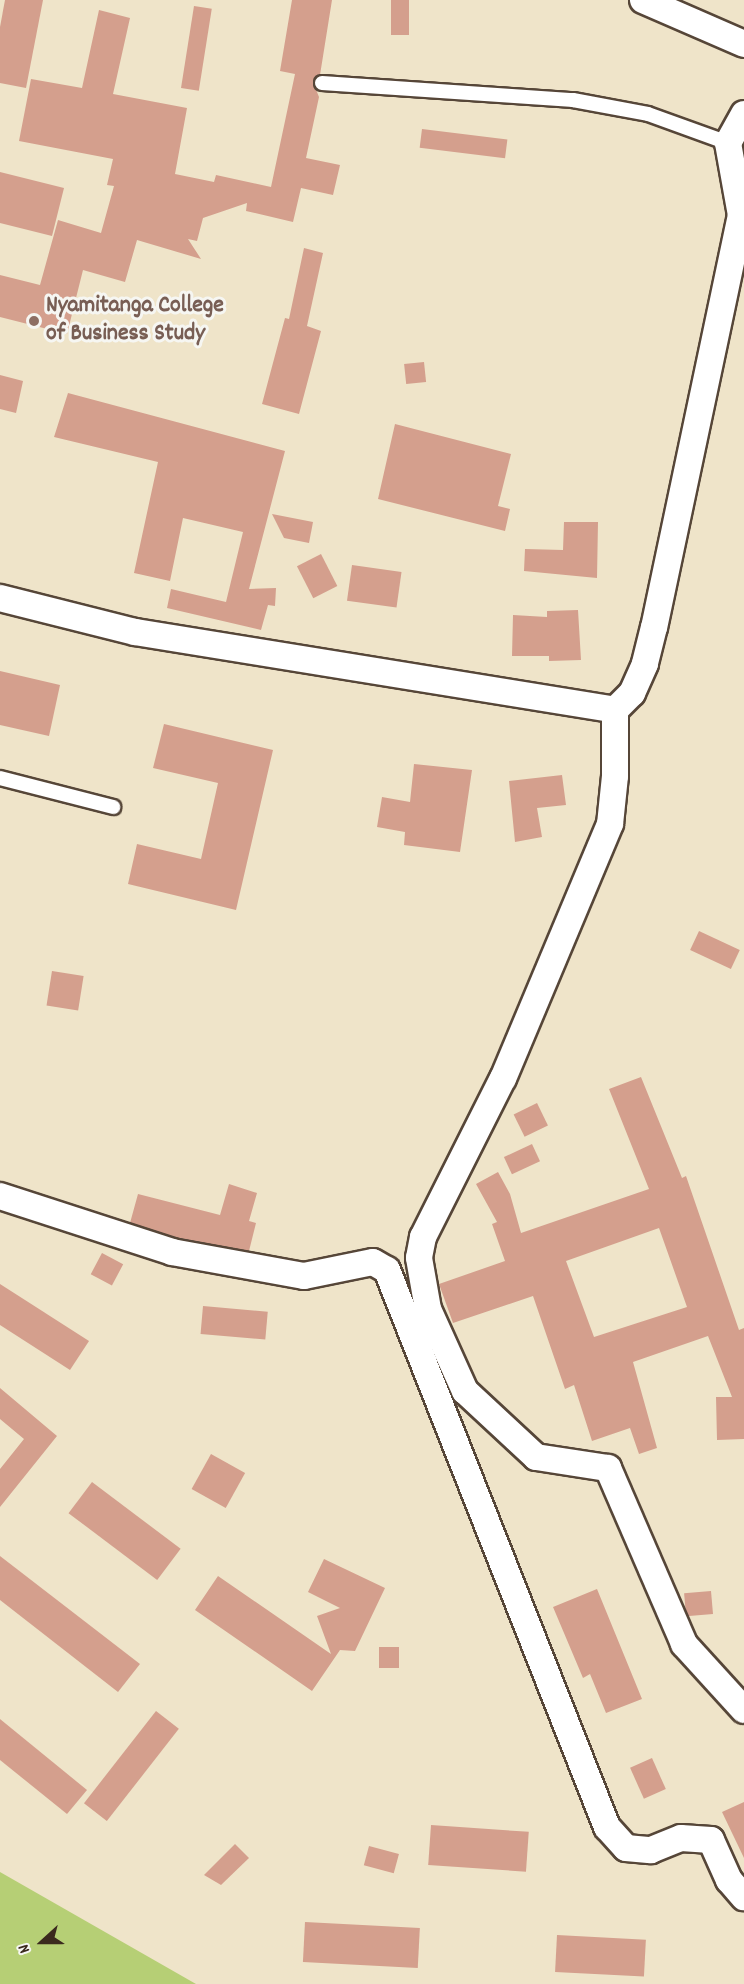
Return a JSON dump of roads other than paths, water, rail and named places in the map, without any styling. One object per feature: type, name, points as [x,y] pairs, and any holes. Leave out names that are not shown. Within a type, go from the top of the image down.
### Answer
[{"type":"street","points":[[643,0],[744,44]]},
{"type":"street","points":[[744,114],[728,143],[741,215],[645,664],[632,693],[615,710],[615,776],[609,824],[600,855],[503,1078],[423,1237],[419,1258],[428,1309],[465,1390],[536,1457],[608,1468],[684,1644],[744,1710]]},
{"type":"street","points":[[0,598],[135,632],[615,710]]},
{"type":"street","points":[[0,1196],[172,1252],[304,1276],[373,1262],[387,1270],[607,1827],[626,1848],[651,1850],[681,1838],[711,1840],[729,1881],[744,1897]]},
{"type":"lane","points":[[322,83],[573,100],[648,114],[728,143]]},
{"type":"lane","points":[[0,778],[113,807]]},
{"type":"place","name":"Nyamitanga College of Business Study","points":[[34,321]]}]
